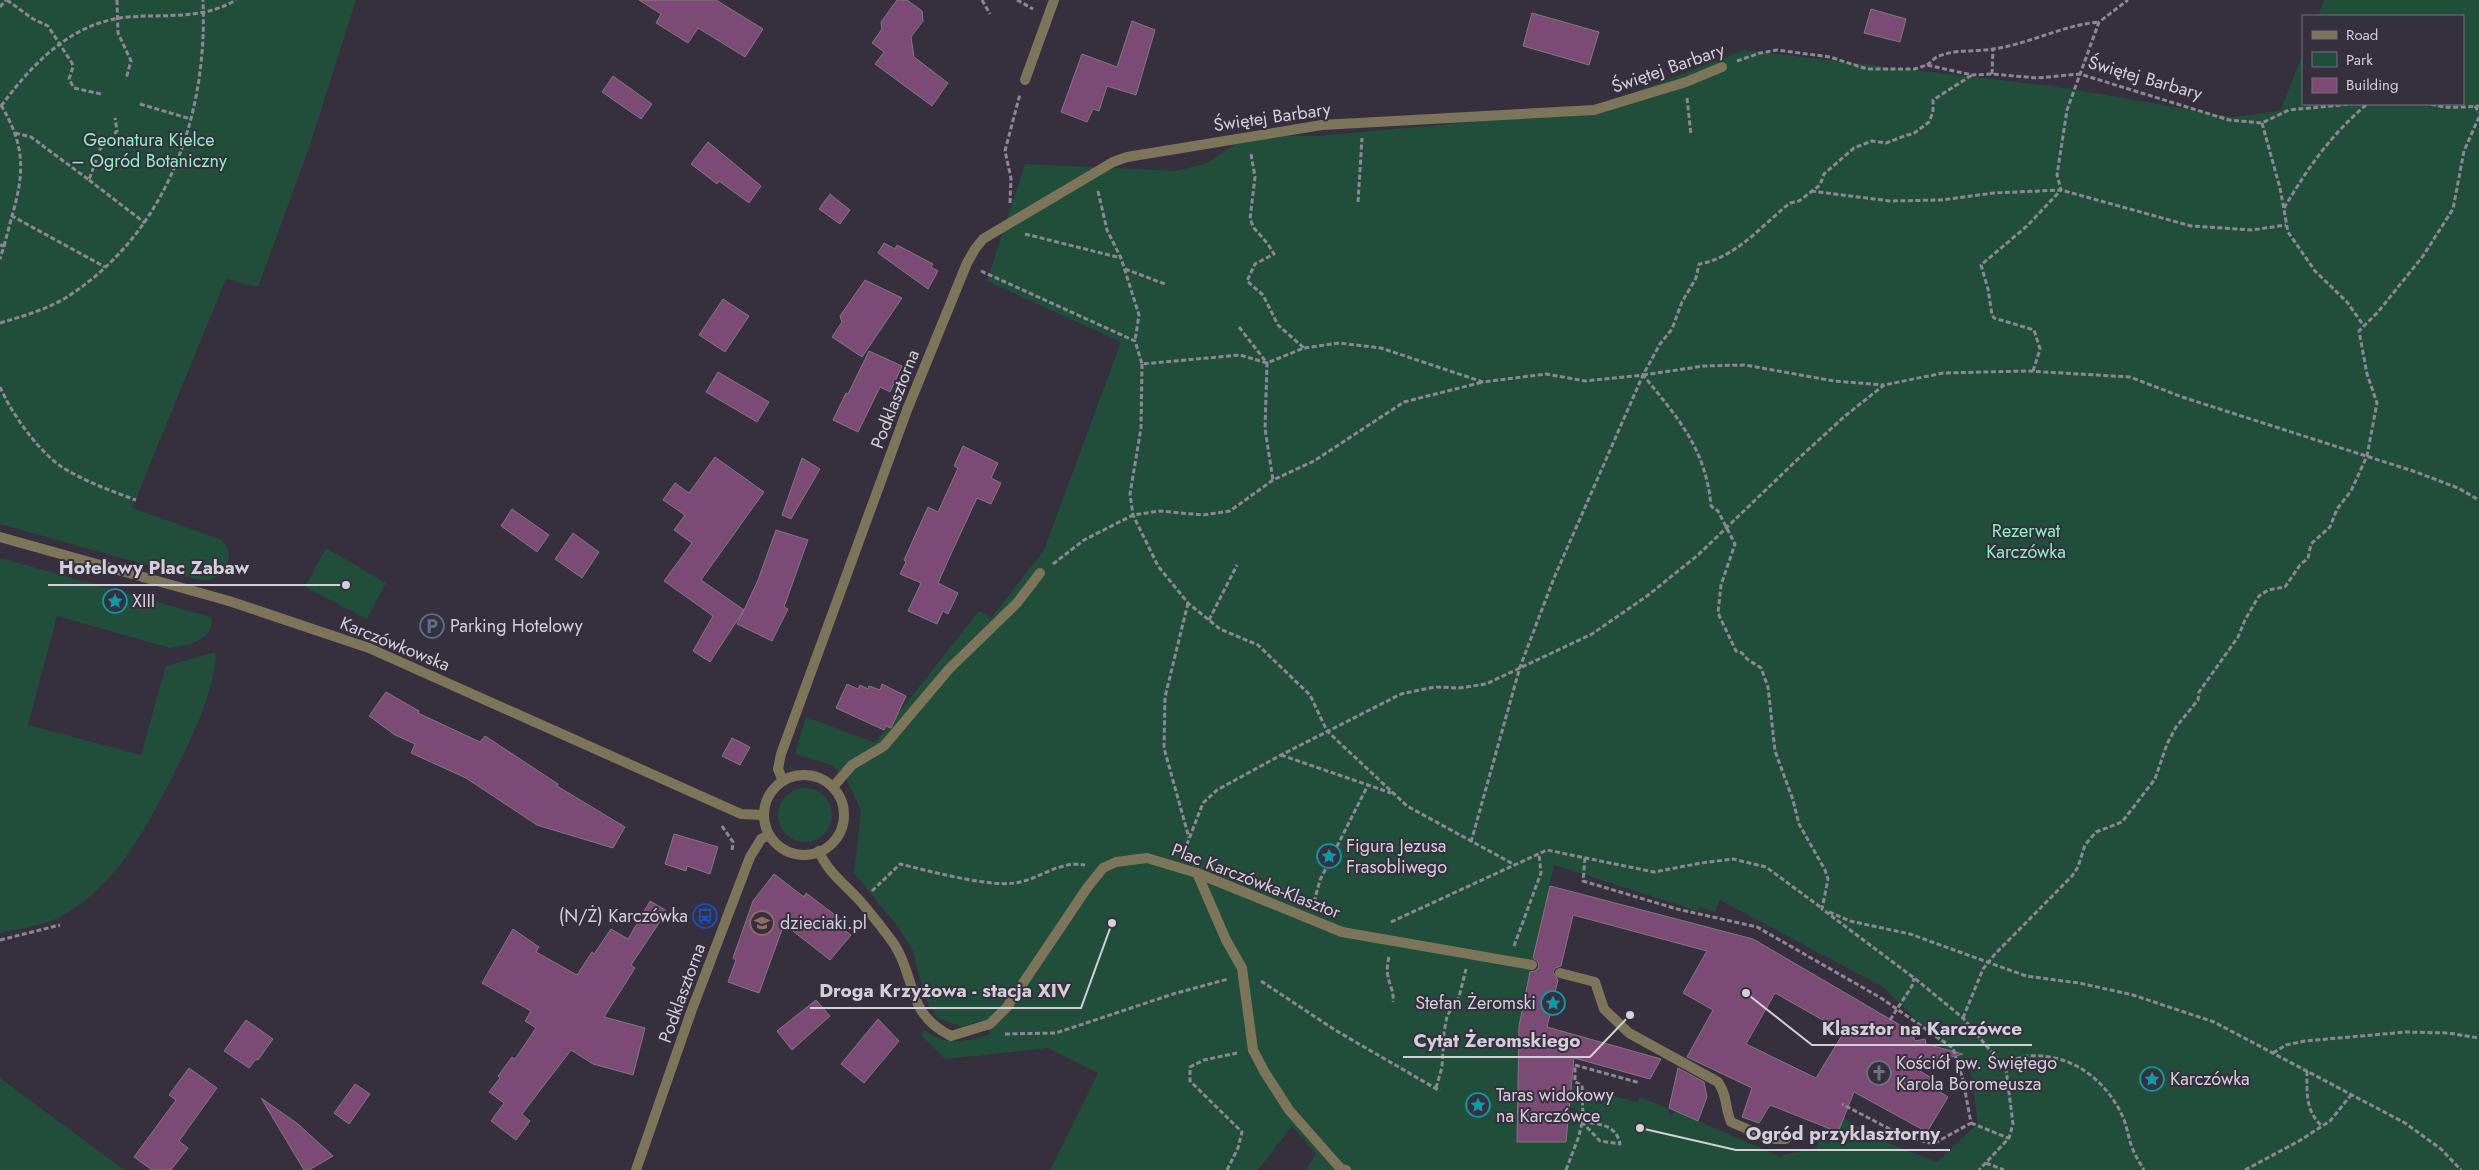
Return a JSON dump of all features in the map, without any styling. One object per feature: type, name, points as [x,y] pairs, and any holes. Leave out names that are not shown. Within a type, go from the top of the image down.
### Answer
[{"type":"street","points":[[1025,80],[1054,0]]},
{"type":"street","name":"Świętej Barbary","points":[[1001,228],[1113,162],[1127,157],[1322,125],[1594,110],[1686,82],[1722,67]]},
{"type":"street","name":"Podklasztorna","points":[[783,781],[778,769],[781,754],[907,410],[967,263],[975,249],[984,239],[1001,228]]},
{"type":"street","name":"Karczówkowska","points":[[0,537],[229,601],[368,648],[741,814],[764,815]]},
{"type":"street","points":[[833,787],[852,766],[884,746],[949,669],[1018,602],[1040,573]]},
{"type":"street","points":[[793,776],[814,776],[833,787],[840,798],[844,810],[843,823],[838,834],[830,844],[820,851],[806,854],[791,852],[779,846],[769,835],[764,815],[768,798],[774,788],[783,781],[793,776]]},
{"type":"street","name":"Podklasztorna","points":[[636,1170],[698,994],[750,857],[761,839],[769,835]]},
{"type":"street","points":[[820,851],[827,866],[861,902],[895,946],[921,1012],[937,1029],[951,1036],[990,1024],[1006,1007],[1081,896],[1103,868]]},
{"type":"street","name":"Plac Karczówka-Klasztor","points":[[1103,868],[1116,862],[1147,858],[1197,873],[1342,932],[1390,942],[1469,953],[1532,965]]},
{"type":"street","points":[[1197,873],[1226,940],[1242,971],[1253,1050],[1289,1110],[1321,1148],[1341,1169],[1346,1170]]},
{"type":"street","points":[[1560,973],[1595,982],[1604,1009],[1629,1033],[1718,1082],[1726,1093],[1725,1108],[1731,1122],[1770,1139],[1786,1139]]},
{"type":"path","points":[[0,7],[6,0],[33,19],[48,26],[72,62],[71,84],[80,90],[101,94]]},
{"type":"path","points":[[116,0],[118,33],[131,61],[126,79]]},
{"type":"path","points":[[0,323],[32,314],[66,297],[105,268],[122,252],[145,222],[175,166],[191,119],[201,72],[202,0]]},
{"type":"path","points":[[0,113],[2,106],[34,64],[81,32],[116,19],[168,18],[203,13],[236,0]]},
{"type":"path","points":[[982,0],[990,14]]},
{"type":"path","points":[[1017,0],[1033,10],[1034,7]]},
{"type":"path","points":[[1927,65],[1937,56],[1960,50],[1993,50],[2045,37],[2083,24],[2098,22],[2128,0]]},
{"type":"path","points":[[2061,190],[2057,175],[2067,110],[2098,22]]},
{"type":"path","name":"Świętej Barbary","points":[[1722,67],[1760,52],[1777,50],[1830,57],[1867,69],[1906,70],[1927,65],[1972,75],[1992,74],[2037,78],[2080,74],[2230,120],[2262,123]]},
{"type":"path","points":[[1992,74],[1993,50]]},
{"type":"path","points":[[1471,842],[1520,668],[1554,578],[1643,375],[1672,329],[1682,302],[1696,278],[1699,264],[1710,262],[1747,242],[1790,203],[1798,201],[1820,185],[1824,174],[1854,148],[1872,141],[1886,143],[1906,134],[1914,134],[1929,122],[1933,112],[1933,100],[1972,75]]},
{"type":"path","points":[[1025,80],[1014,112],[1005,151],[1011,178],[1010,202],[1001,228],[1121,258]]},
{"type":"path","points":[[1686,82],[1691,135]]},
{"type":"path","points":[[140,104],[191,119]]},
{"type":"path","points":[[2342,105],[2289,110],[2262,123],[2288,232],[2315,271],[2347,302],[2364,326]]},
{"type":"path","points":[[2283,209],[2308,167],[2339,128],[2366,105]]},
{"type":"path","points":[[1963,1018],[1983,969],[1995,954],[2072,876],[2078,867],[2085,845],[2096,832],[2122,822],[2146,792],[2155,779],[2167,744],[2176,727],[2198,700],[2199,692],[2238,637],[2245,620],[2259,596],[2268,590],[2285,587],[2300,565],[2308,558],[2311,544],[2330,527],[2334,515],[2350,491],[2367,456],[2370,429],[2377,403],[2367,374],[2359,331],[2423,256],[2453,209],[2464,151],[2479,115],[2477,106],[2434,105]]},
{"type":"path","points":[[0,260],[2,246],[12,216],[22,174],[19,146],[2,106]]},
{"type":"path","points":[[89,180],[100,149],[117,132],[115,118]]},
{"type":"path","points":[[1358,202],[1363,123]]},
{"type":"path","points":[[15,133],[30,137],[145,222]]},
{"type":"path","points":[[1248,136],[1255,177],[1250,219],[1254,228],[1274,254],[1255,264],[1247,281],[1263,295],[1278,325],[1304,348]]},
{"type":"path","points":[[1094,173],[1107,230],[1121,258],[1139,315],[1135,341],[1142,364],[1141,428],[1130,494],[1132,515],[1158,566],[1188,603],[1220,629],[1258,645],[1310,695],[1327,731],[1407,806],[1516,865]]},
{"type":"path","points":[[2033,371],[2040,349],[2034,330],[1994,318],[1981,265],[2027,226],[2061,190]]},
{"type":"path","points":[[1812,191],[1890,201],[1941,200],[1994,193],[2061,190],[2192,226],[2252,230],[2286,225]]},
{"type":"path","points":[[12,216],[105,268]]},
{"type":"path","points":[[967,263],[1000,281],[1135,341]]},
{"type":"path","points":[[1124,269],[1165,284]]},
{"type":"path","points":[[1239,327],[1267,363],[1265,429],[1274,480]]},
{"type":"path","points":[[1142,364],[1240,355],[1267,363],[1304,348],[1339,343],[1381,348],[1483,382]]},
{"type":"path","points":[[1040,573],[1084,540],[1132,515],[1160,511],[1203,515],[1230,512],[1274,480],[1314,460],[1404,402],[1483,382],[1546,374],[1585,380],[1643,375],[1704,366],[1745,366],[1834,381],[1884,385],[1943,373],[2033,371],[2130,377],[2182,397],[2367,456],[2441,482],[2479,500]]},
{"type":"path","points":[[1643,375],[1694,442],[1707,476],[1711,506],[1718,512],[1735,544],[1721,585],[1718,613],[1736,651],[1742,652],[1747,659],[1761,668],[1768,687],[1774,751],[1793,800],[1798,824],[1825,870],[1828,880],[1822,909]]},
{"type":"path","points":[[1178,866],[1203,804],[1217,790],[1401,694],[1435,687],[1459,688],[1486,684],[1592,634],[1647,596],[1698,555],[1845,416],[1884,385]]},
{"type":"path","points":[[0,387],[9,407],[31,437],[62,468],[95,485],[136,500]]},
{"type":"path","points":[[1209,620],[1236,565]]},
{"type":"path","points":[[1188,603],[1165,697],[1164,748],[1189,839]]},
{"type":"path","points":[[1281,755],[1393,794]]},
{"type":"path","points":[[1318,888],[1368,785]]},
{"type":"path","points":[[716,822],[727,831],[733,842],[732,854]]},
{"type":"path","points":[[1359,936],[1547,850],[1654,872],[1733,859],[1766,867],[1914,978],[1963,1018],[2006,1069],[2012,1110],[2012,1124],[2008,1138],[1979,1170]]},
{"type":"path","points":[[1509,962],[1523,921],[1536,894],[1541,873],[1539,854]]},
{"type":"path","points":[[1585,858],[1583,881],[1677,909],[1757,927],[1896,1008],[1953,1048],[1963,1080],[1971,1123]]},
{"type":"path","points":[[861,902],[900,864],[996,883],[1016,883],[1056,867],[1080,864],[1103,868]]},
{"type":"path","points":[[1822,909],[1850,921],[1910,934],[2026,976],[2079,982],[2133,995],[2214,1022],[2405,1123],[2441,1149],[2461,1170]]},
{"type":"path","points":[[0,940],[60,925]]},
{"type":"path","points":[[1390,942],[1386,973],[1394,995],[1392,1002]]},
{"type":"path","points":[[1436,1088],[1442,1067],[1447,1016],[1461,992],[1469,953]]},
{"type":"path","points":[[990,1024],[997,1032],[1010,1035],[1056,1033],[1242,971],[1335,1030],[1440,1091]]},
{"type":"path","points":[[1890,1020],[1912,986],[1914,978]]},
{"type":"path","points":[[2273,1053],[2286,1045],[2406,1032],[2448,1033],[2479,1038]]},
{"type":"path","points":[[1227,1170],[1238,1148],[1242,1132],[1190,1081],[1190,1067],[1204,1060],[1253,1050]]},
{"type":"path","points":[[2002,1064],[2027,1056],[2057,1058],[2076,1065],[2094,1076],[2107,1088],[2122,1114],[2133,1150],[2144,1170]]},
{"type":"path","points":[[1566,1170],[1582,1122],[1582,1085],[1575,1082],[1575,1065],[1640,1083]]},
{"type":"path","points":[[2307,1071],[2306,1094],[2308,1102],[2315,1120],[2322,1126]]},
{"type":"path","points":[[2246,1170],[2300,1141],[2322,1126],[2330,1120],[2351,1095]]},
{"type":"path","points":[[1842,1104],[1901,1135],[1933,1144],[1971,1123]]},
{"type":"path","points":[[1582,1122],[1597,1124],[1614,1130],[1618,1135],[1620,1144],[1600,1141],[1582,1122]]},
{"type":"path","points":[[1971,1123],[2008,1138]]},
{"type":"path","points":[[1986,1162],[2004,1170]]},
{"type":"green space","name":"Geonatura Kielce – Ogród Botaniczny","points":[[0,0],[356,0],[309,148],[258,287],[226,279],[132,508],[222,540],[229,554],[226,568],[216,577],[208,580],[200,580],[0,524]]},
{"type":"green space","name":"Rezerwat Karczówka","points":[[2324,0],[2479,0],[2479,1170],[1306,1170],[1316,1154],[1292,1126],[1258,1170],[1050,1170],[1098,1073],[1048,1048],[945,1059],[921,1035],[924,1030],[941,1039],[965,1041],[991,1034],[981,1020],[962,1027],[936,1017],[925,998],[913,951],[899,928],[854,873],[861,811],[846,778],[831,765],[795,754],[806,717],[875,743],[979,611],[991,618],[1044,550],[1121,342],[987,281],[1025,164],[1176,171],[1205,164],[1248,136],[1317,136],[1583,112],[1744,50],[2060,87],[2232,117],[2280,111],[2302,56],[2302,105],[2464,105],[2464,15],[2318,15]],"holes":[[[1554,865],[1698,911],[1700,907],[1715,912],[1720,900],[1883,987],[1971,1074],[1978,1123],[1937,1162],[1886,1142],[1843,1118],[1827,1117],[1816,1148],[1779,1156],[1675,1111],[1671,1116],[1668,1114],[1669,1109],[1640,1097],[1637,1102],[1572,1085],[1570,1107],[1575,1108],[1574,1120],[1568,1120],[1566,1142],[1517,1142],[1519,1026]]]},
{"type":"green space","points":[[326,548],[386,583],[367,619],[305,587]]},
{"type":"green space","points":[[0,558],[211,617],[211,625],[205,636],[184,646],[170,648],[57,616],[28,725],[141,755],[166,666],[215,652],[216,658],[210,689],[187,747],[141,835],[114,872],[99,888],[62,916],[40,924],[0,933]]},
{"type":"green space","points":[[800,788],[810,788],[820,792],[828,800],[832,815],[828,830],[820,838],[810,842],[800,842],[790,838],[782,830],[778,820],[778,810],[782,800],[790,792]]},
{"type":"green space","points":[[0,1078],[124,1170],[0,1170]]},
{"type":"building","points":[[639,0],[716,0],[763,29],[745,57],[698,28],[688,43],[656,23],[661,14]]},
{"type":"building","points":[[897,0],[907,0],[922,11],[923,21],[911,37],[914,57],[948,83],[932,106],[875,64],[884,52],[872,43],[882,29],[881,22]]},
{"type":"building","points":[[1871,9],[1906,19],[1900,42],[1864,33]]},
{"type":"building","points":[[1532,13],[1599,32],[1589,65],[1523,46]]},
{"type":"building","points":[[1132,21],[1155,30],[1136,95],[1107,86],[1099,111],[1093,109],[1087,122],[1061,112],[1082,54],[1117,67]]},
{"type":"building","points":[[613,76],[652,104],[641,119],[602,92]]},
{"type":"building","points":[[708,142],[761,186],[749,203],[719,181],[717,184],[691,164]]},
{"type":"building","points":[[830,194],[850,210],[840,224],[819,209]]},
{"type":"building","points":[[884,243],[895,249],[897,245],[933,264],[931,267],[938,271],[928,289],[878,253]]},
{"type":"building","points":[[865,280],[902,298],[862,357],[832,337],[842,322],[840,316]]},
{"type":"building","points":[[723,299],[749,316],[725,352],[699,335]]},
{"type":"building","points":[[869,351],[902,366],[890,392],[880,387],[858,432],[833,420]]},
{"type":"building","points":[[718,372],[769,402],[757,422],[706,392]]},
{"type":"building","points":[[963,446],[998,463],[991,478],[1001,483],[991,504],[977,498],[950,556],[938,583],[958,593],[948,614],[943,611],[937,624],[908,611],[921,583],[900,574],[906,562],[904,560],[928,507],[938,512],[958,468],[954,466]]},
{"type":"building","points":[[715,457],[764,492],[701,580],[744,610],[710,662],[693,651],[713,616],[664,581],[692,543],[674,530],[685,515],[663,500],[675,483],[689,493]]},
{"type":"building","points":[[802,458],[820,469],[791,519],[782,515]]},
{"type":"building","points":[[512,509],[549,535],[537,552],[501,526]]},
{"type":"building","points":[[776,530],[808,540],[784,607],[788,609],[772,641],[737,624],[758,580]]},
{"type":"building","points":[[573,533],[599,552],[582,578],[555,559]]},
{"type":"building","points":[[847,684],[858,689],[860,685],[868,689],[869,686],[880,690],[882,684],[906,696],[891,728],[886,726],[884,730],[836,708]]},
{"type":"building","points":[[386,692],[419,711],[418,713],[480,742],[485,736],[558,784],[557,786],[625,827],[613,848],[537,825],[466,778],[411,753],[415,744],[395,735],[369,716]]},
{"type":"building","points":[[732,738],[750,747],[740,765],[722,756]]},
{"type":"building","points":[[674,834],[718,847],[710,874],[687,866],[686,871],[665,864]]},
{"type":"building","points":[[774,874],[804,897],[806,893],[835,915],[831,920],[851,935],[830,960],[784,924],[759,993],[728,982],[736,960],[733,958],[753,901]]},
{"type":"building","points":[[1550,886],[1753,939],[1912,1032],[1915,1041],[1925,1039],[1926,1044],[1963,1054],[1915,1068],[1935,1080],[1931,1086],[1948,1097],[1927,1132],[1854,1092],[1838,1132],[1770,1105],[1759,1123],[1742,1117],[1752,1088],[1687,1057],[1713,1010],[1683,993],[1707,951],[1573,915],[1561,966],[1555,968],[1553,972],[1558,980],[1547,1027],[1661,1059],[1650,1079],[1574,1058],[1566,1142],[1517,1142],[1519,1026],[1530,972],[1535,971],[1539,967],[1538,962],[1533,958]],"holes":[[[1775,993],[1844,1032],[1816,1078],[1746,1044]]]},
{"type":"building","points":[[650,901],[667,911],[631,965],[635,968],[604,1017],[645,1028],[633,1075],[593,1064],[571,1050],[522,1114],[530,1121],[516,1140],[491,1121],[504,1103],[489,1092],[500,1078],[498,1076],[512,1057],[515,1059],[536,1028],[525,1021],[531,1011],[482,983],[513,929],[539,947],[536,952],[577,975],[592,952],[594,954],[611,929],[628,939]]},
{"type":"building","points":[[816,1000],[830,1016],[792,1050],[777,1031]]},
{"type":"building","points":[[878,1019],[899,1041],[864,1083],[841,1064]]},
{"type":"building","points":[[246,1020],[273,1039],[258,1060],[256,1059],[249,1068],[224,1051]]},
{"type":"building","points":[[189,1068],[217,1088],[179,1141],[188,1148],[171,1170],[152,1170],[134,1157],[176,1100],[169,1095]]},
{"type":"building","points":[[1678,1068],[1704,1082],[1707,1097],[1698,1121],[1669,1108]]},
{"type":"building","points":[[355,1084],[370,1094],[349,1124],[334,1113]]},
{"type":"building","points":[[261,1098],[298,1124],[333,1156],[309,1170],[304,1170]]},
{"type":"place","name":"Hotelowy Plac Zabaw","points":[[346,585]]},
{"type":"place","name":"XIII","points":[[115,601]]},
{"type":"place","name":"Parking Hotelowy","points":[[432,626]]},
{"type":"place","name":"Figura Jezusa Frasobliwego","points":[[1329,856]]},
{"type":"place","name":"(N/Ż) Karczówka","points":[[705,916]]},
{"type":"place","name":"dzieciaki.pl","points":[[762,923]]},
{"type":"place","name":"Droga Krzyżowa - stacja XIV","points":[[1112,923]]},
{"type":"place","name":"Klasztor na Karczówce","points":[[1746,993]]},
{"type":"place","name":"Stefan Żeromski","points":[[1553,1003]]},
{"type":"place","name":"Cytat Żeromskiego","points":[[1630,1015]]},
{"type":"place","name":"Kościół pw. Świętego Karola Boromeusza","points":[[1879,1073]]},
{"type":"place","name":"Karczówka","points":[[2152,1079]]},
{"type":"place","name":"Taras widokowy na Karczówce","points":[[1478,1105]]},
{"type":"place","name":"Ogród przyklasztorny","points":[[1640,1128]]}]
